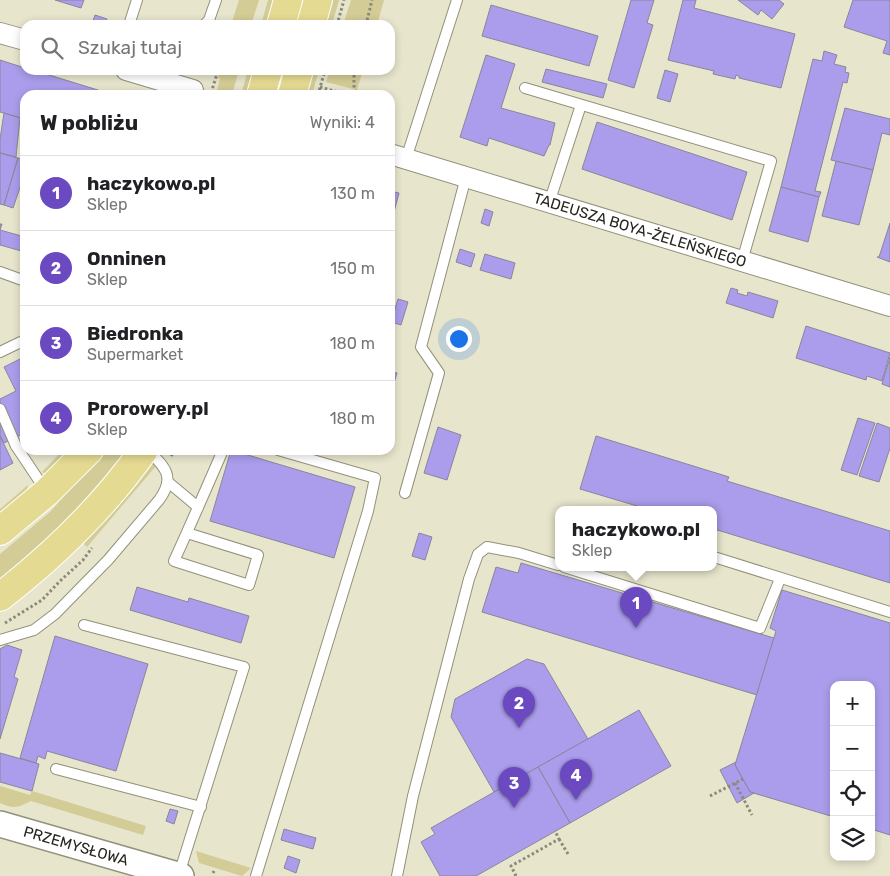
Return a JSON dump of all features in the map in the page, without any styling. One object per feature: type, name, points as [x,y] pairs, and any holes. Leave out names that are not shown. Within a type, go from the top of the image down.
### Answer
[{"type":"main road","points":[[282,20],[288,0]]},
{"type":"main road","points":[[312,20],[318,0]]},
{"type":"main road","points":[[262,90],[266,75]]},
{"type":"main road","points":[[293,90],[298,75]]},
{"type":"main road","points":[[0,531],[47,492],[84,455]]},
{"type":"main road","points":[[0,597],[86,520],[142,455]]},
{"type":"street","points":[[0,33],[20,39]]},
{"type":"street","points":[[168,76],[198,90]]},
{"type":"street","name":"TADEUSZA BOYA-ŻELEŃSKIEGO","points":[[398,157],[890,306]]},
{"type":"street","name":"PRZEMYSŁOWA","points":[[0,824],[180,876]]},
{"type":"lane","points":[[131,20],[137,0]]},
{"type":"lane","points":[[209,20],[216,0]]},
{"type":"lane","points":[[398,157],[458,0]]},
{"type":"lane","points":[[524,88],[771,161],[742,262]]},
{"type":"lane","points":[[549,203],[581,105]]},
{"type":"lane","points":[[405,492],[439,374],[421,347],[466,177]]},
{"type":"lane","points":[[0,272],[20,279]]},
{"type":"lane","points":[[0,352],[20,342]]},
{"type":"lane","points":[[0,409],[20,452]]},
{"type":"lane","points":[[22,455],[47,492]]},
{"type":"lane","points":[[0,640],[34,630],[55,614],[108,560],[159,500],[168,482],[164,466],[152,455]]},
{"type":"lane","points":[[187,533],[258,555],[249,585],[174,561],[221,455]]},
{"type":"lane","points":[[256,876],[368,511],[375,478],[295,455]]},
{"type":"lane","points":[[168,482],[198,507]]},
{"type":"lane","points":[[397,876],[413,796],[469,579],[478,554],[487,547],[520,553],[555,564]]},
{"type":"lane","points":[[717,558],[890,612]]},
{"type":"lane","points":[[577,571],[760,628],[780,579]]},
{"type":"lane","points":[[84,625],[244,667],[180,876]]},
{"type":"lane","points":[[56,769],[201,807]]},
{"type":"path","points":[[339,20],[344,0]]},
{"type":"path","points":[[367,20],[372,0]]},
{"type":"path","points":[[204,90],[217,75]]},
{"type":"path","points":[[319,90],[324,75]]},
{"type":"path","points":[[354,75],[355,90]]},
{"type":"path","points":[[320,87],[331,90]]},
{"type":"path","points":[[710,796],[743,779]]},
{"type":"path","points":[[735,783],[752,816]]},
{"type":"path","points":[[555,831],[568,854]]},
{"type":"path","points":[[516,876],[511,866],[559,839]]},
{"type":"shaded area","points":[[239,0],[259,0],[253,20],[233,20]]},
{"type":"shaded area","points":[[268,0],[276,0],[270,20],[262,20]]},
{"type":"shaded area","points":[[330,0],[339,0],[333,20],[324,20]]},
{"type":"shaded area","points":[[351,0],[384,0],[378,20],[345,20]]},
{"type":"shaded area","points":[[219,75],[238,75],[233,90],[217,90],[220,78],[218,78]]},
{"type":"shaded area","points":[[247,75],[255,75],[250,90],[242,90]]},
{"type":"shaded area","points":[[308,75],[318,75],[313,90],[303,90]]},
{"type":"shaded area","points":[[328,75],[362,75],[357,90],[326,82]]},
{"type":"shaded area","points":[[58,455],[69,455],[49,475],[42,472]]},
{"type":"shaded area","points":[[101,455],[125,455],[69,522],[0,583],[0,554],[50,512]]},
{"type":"shaded area","points":[[152,460],[156,466],[87,547],[84,544]]},
{"type":"shaded area","points":[[28,485],[26,496],[0,516],[0,509]]},
{"type":"shaded area","points":[[0,786],[30,795],[32,791],[146,826],[143,835],[31,801],[19,806],[9,806],[0,803]]},
{"type":"shaded area","points":[[196,851],[251,868],[242,876],[199,863]]},
{"type":"building","points":[[55,0],[84,0],[81,8]]},
{"type":"building","points":[[631,0],[654,0],[647,23],[653,25],[634,88],[608,80]]},
{"type":"building","points":[[683,0],[696,0],[694,8],[795,34],[781,88],[739,78],[736,75],[735,79],[713,74],[714,71],[668,60]]},
{"type":"building","points":[[738,0],[779,0],[784,4],[772,19],[761,10],[758,15]]},
{"type":"building","points":[[853,0],[890,0],[890,55],[883,53],[887,41],[844,27]]},
{"type":"building","points":[[491,5],[598,36],[589,66],[482,36]]},
{"type":"building","points":[[95,15],[107,19],[107,20],[93,20]]},
{"type":"building","points":[[824,51],[837,55],[834,64],[846,67],[845,72],[849,73],[847,83],[843,82],[815,191],[821,192],[819,197],[781,187],[813,59],[822,61]]},
{"type":"building","points":[[486,55],[515,64],[501,108],[555,123],[550,145],[544,156],[489,138],[487,146],[460,137]]},
{"type":"building","points":[[0,60],[20,66],[20,75],[49,75],[98,90],[20,90],[20,118],[0,112]]},
{"type":"building","points":[[546,69],[607,84],[603,98],[542,82]]},
{"type":"building","points":[[665,70],[678,74],[670,102],[657,98]]},
{"type":"building","points":[[845,108],[890,119],[890,135],[882,133],[873,170],[831,160]]},
{"type":"building","points":[[4,113],[20,118],[16,157],[0,153]]},
{"type":"building","points":[[597,122],[747,172],[732,220],[582,169]]},
{"type":"building","points":[[0,153],[18,158],[4,205],[0,204]]},
{"type":"building","points":[[18,158],[20,159],[20,188],[13,208],[4,205]]},
{"type":"building","points":[[836,161],[873,170],[859,225],[822,216]]},
{"type":"building","points":[[781,187],[819,197],[808,242],[769,231]]},
{"type":"building","points":[[395,192],[399,193],[395,208]]},
{"type":"building","points":[[485,209],[493,212],[489,226],[481,223]]},
{"type":"building","points":[[890,223],[890,262],[877,257],[879,257]]},
{"type":"building","points":[[0,230],[20,236],[20,251],[0,245]]},
{"type":"building","points":[[460,249],[475,254],[471,267],[456,262]]},
{"type":"building","points":[[485,254],[515,263],[511,279],[480,270]]},
{"type":"building","points":[[731,288],[738,290],[737,293],[747,296],[748,292],[778,301],[773,318],[726,303]]},
{"type":"building","points":[[398,299],[408,302],[401,325],[395,323],[395,309]]},
{"type":"building","points":[[806,326],[890,353],[882,381],[867,376],[866,380],[796,358]]},
{"type":"building","points":[[890,357],[890,387],[882,384]]},
{"type":"building","points":[[20,359],[20,435],[4,443],[0,436],[0,399],[16,391],[4,367]]},
{"type":"building","points":[[858,418],[875,423],[857,475],[841,470]]},
{"type":"building","points":[[877,423],[890,428],[890,448],[879,482],[859,476]]},
{"type":"building","points":[[438,427],[461,435],[447,480],[424,473]]},
{"type":"building","points":[[0,436],[13,463],[0,470]]},
{"type":"building","points":[[596,436],[729,477],[727,481],[890,531],[890,583],[717,530],[717,506],[637,506],[580,489]]},
{"type":"building","points":[[230,455],[248,455],[355,487],[334,558],[210,521]]},
{"type":"building","points":[[419,533],[432,537],[425,560],[412,556]]},
{"type":"building","points":[[521,563],[774,638],[757,695],[482,612],[496,567],[518,573]]},
{"type":"building","points":[[137,587],[188,602],[189,598],[249,616],[241,643],[130,610]]},
{"type":"building","points":[[782,590],[890,623],[890,835],[875,830],[875,681],[830,681],[830,816],[750,792],[735,765],[776,631],[770,628]]},
{"type":"building","points":[[55,636],[148,664],[116,771],[47,751],[45,759],[38,756],[36,763],[20,758]]},
{"type":"building","points":[[7,645],[22,650],[14,677],[18,679],[0,739],[0,649]]},
{"type":"building","points":[[527,659],[544,664],[588,739],[494,792],[451,717],[455,699]]},
{"type":"building","points":[[639,710],[671,766],[570,823],[538,767]]},
{"type":"building","points":[[0,753],[39,764],[32,791],[0,782]]},
{"type":"building","points":[[736,762],[735,765],[750,792],[754,793],[737,803],[720,770]]},
{"type":"building","points":[[538,767],[570,823],[476,876],[440,876],[421,842],[435,834],[431,828]]},
{"type":"building","points":[[170,809],[178,811],[174,824],[166,821]]},
{"type":"building","points":[[284,829],[316,838],[313,849],[281,840]]},
{"type":"building","points":[[288,856],[300,860],[296,873],[284,868]]},
{"type":"place","name":"haczykowo.pl","points":[[636,628]]},
{"type":"place","name":"Onninen","points":[[519,728]]},
{"type":"place","name":"Prorowery.pl","points":[[576,800]]},
{"type":"place","name":"Biedronka","points":[[514,808]]}]
